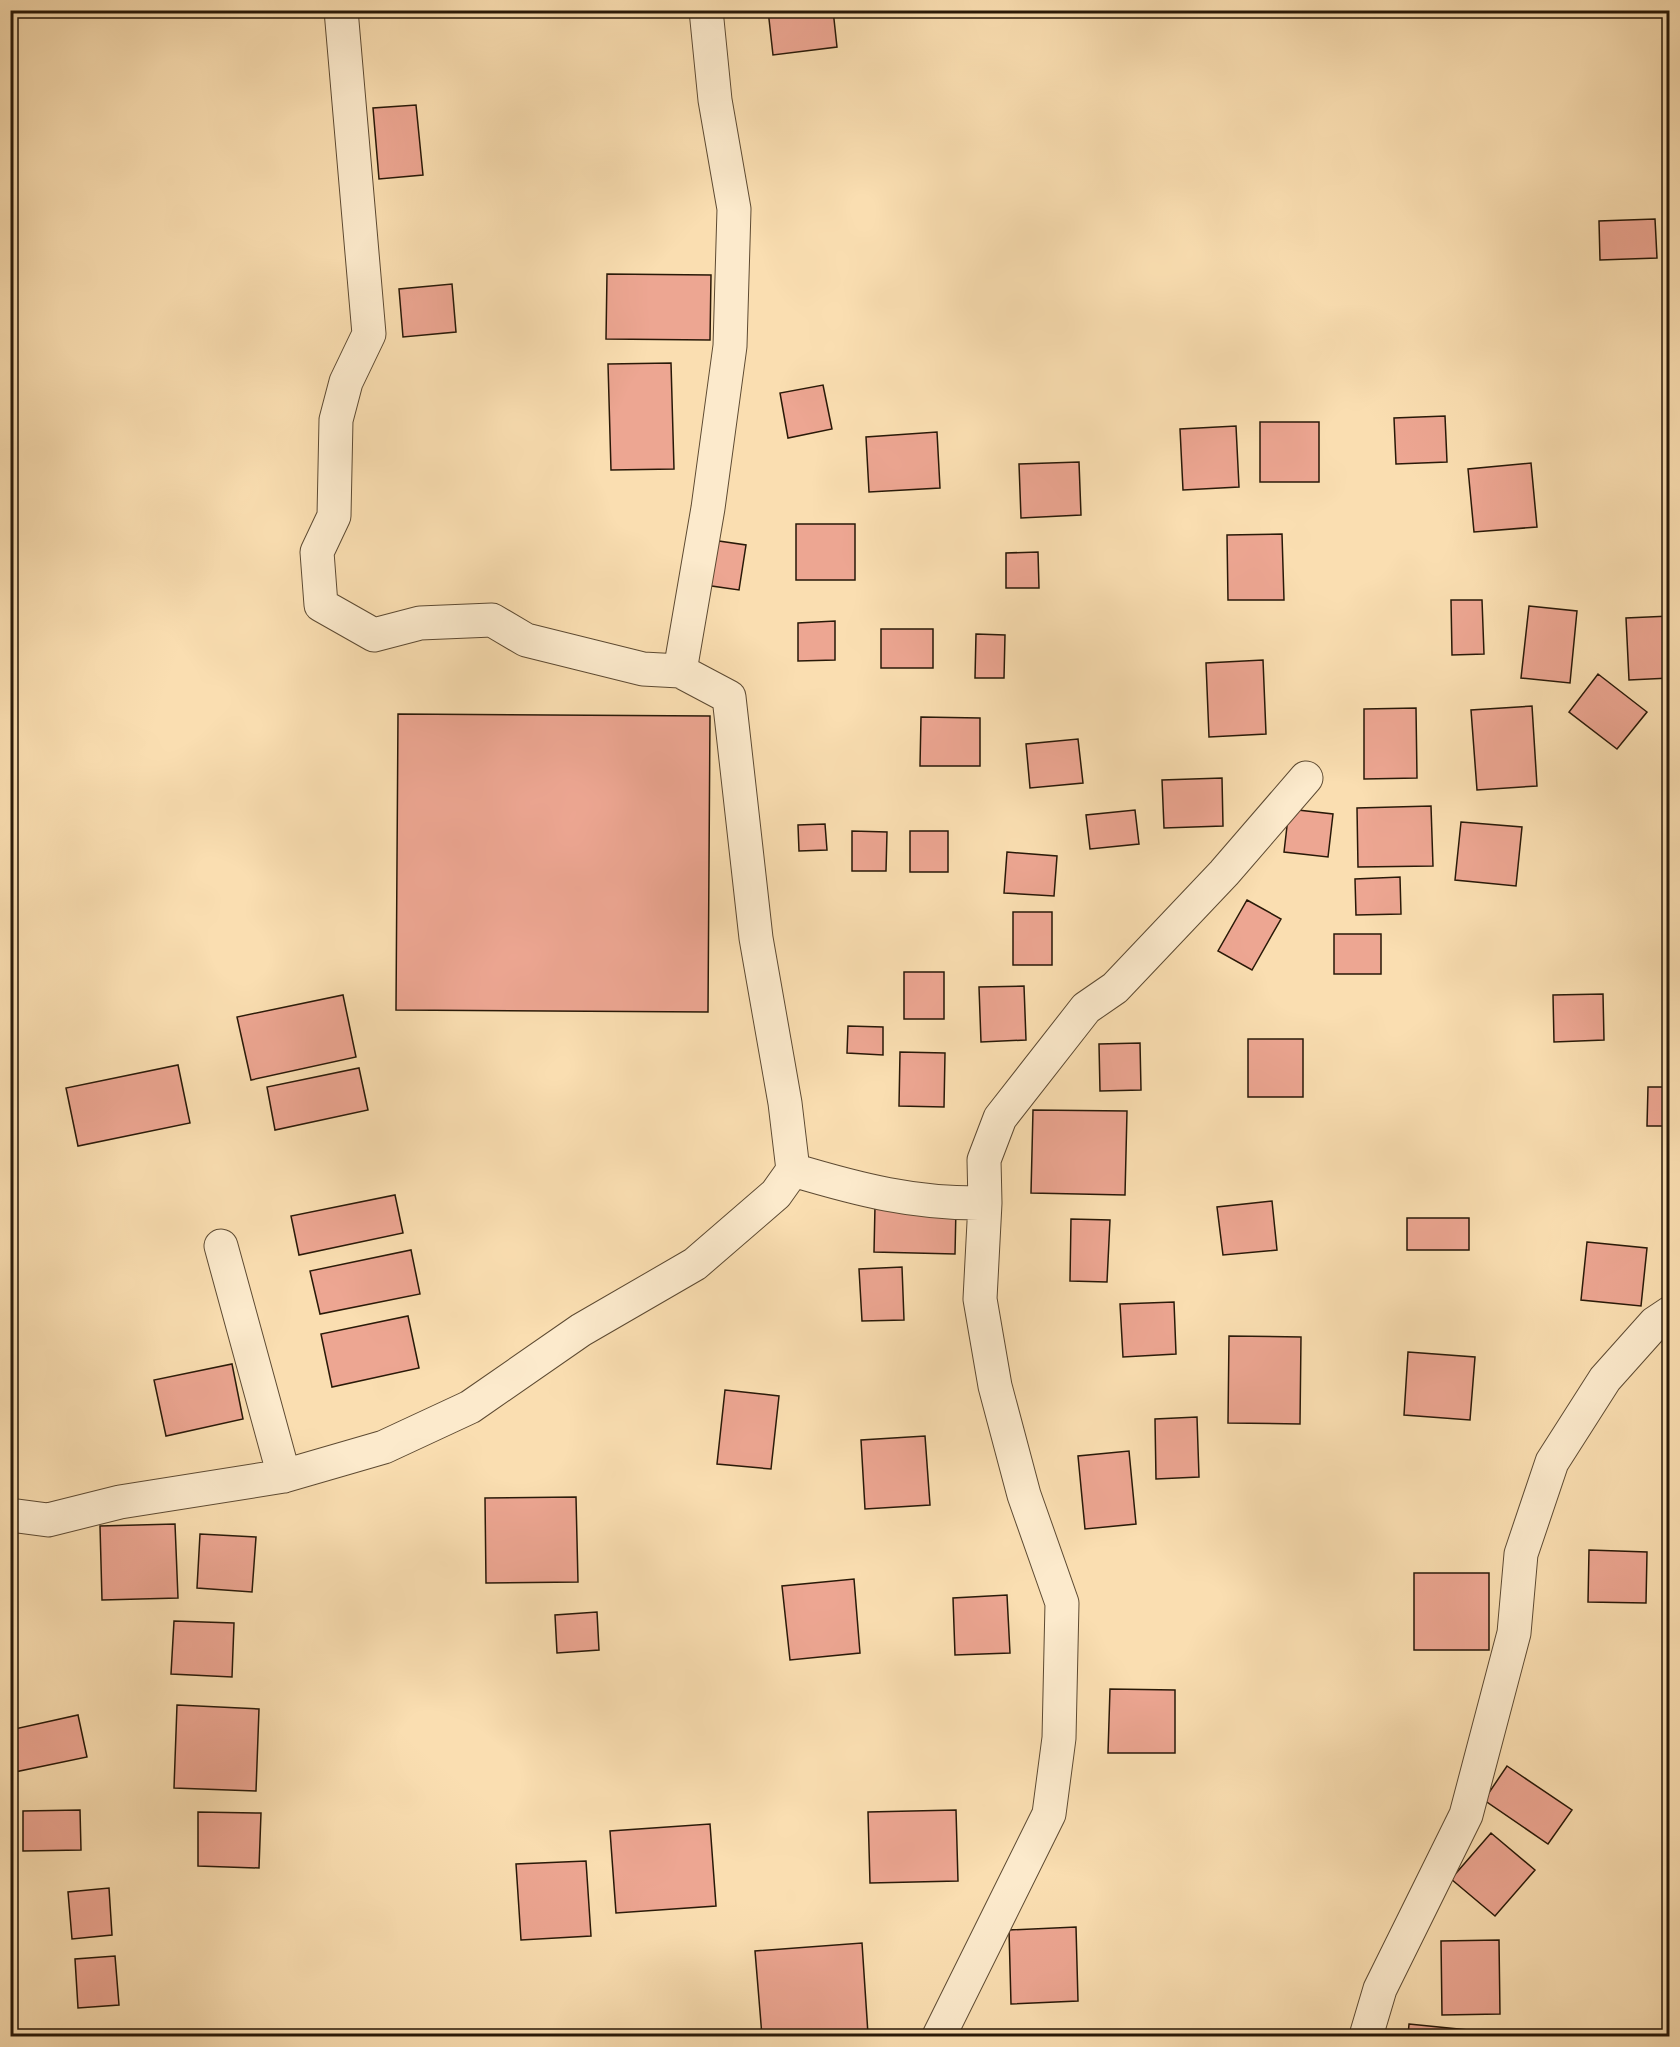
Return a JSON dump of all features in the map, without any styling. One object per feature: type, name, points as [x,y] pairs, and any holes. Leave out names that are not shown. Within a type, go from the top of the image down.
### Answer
[{"type":"street","points":[[10,1515],[48,1520],[120,1502],[284,1476],[384,1447],[470,1407],[580,1330],[695,1264],[776,1194],[793,1170],[785,1103],[756,938],[729,697],[680,671],[643,669],[526,640],[492,620],[420,623],[374,635],[321,605],[317,552],[334,516],[336,420],[345,382],[369,334],[341,10]]},
{"type":"street","points":[[680,671],[708,508],[730,346],[734,209],[715,100],[706,10]]},
{"type":"street","points":[[939,2037],[1049,1815],[1060,1728],[1062,1603],[1024,1496],[994,1386],[980,1299],[985,1203],[984,1160],[1000,1118],[1086,1008],[1115,988],[1224,873],[1306,778]]},
{"type":"street","points":[[793,1170],[867,1192],[941,1203],[985,1203]]},
{"type":"street","points":[[221,1246],[284,1476]]},
{"type":"street","points":[[1366,2037],[1380,1989],[1466,1815],[1514,1633],[1521,1554],[1552,1462],[1605,1379],[1655,1323],[1670,1313]]},
{"type":"building","points":[[768,10],[833,10],[837,47],[773,55]]},
{"type":"building","points":[[416,105],[423,175],[379,179],[373,108]]},
{"type":"building","points":[[1655,219],[1657,258],[1600,260],[1599,221]]},
{"type":"building","points":[[607,274],[711,275],[710,340],[606,339]]},
{"type":"building","points":[[452,284],[456,332],[403,337],[399,289]]},
{"type":"building","points":[[671,363],[674,469],[611,470],[608,364]]},
{"type":"building","points":[[823,385],[832,429],[788,438],[780,393]]},
{"type":"building","points":[[1445,416],[1447,462],[1396,464],[1394,418]]},
{"type":"building","points":[[1260,422],[1319,422],[1319,482],[1260,482]]},
{"type":"building","points":[[1236,426],[1239,487],[1183,490],[1180,429]]},
{"type":"building","points":[[937,432],[940,488],[869,492],[866,437]]},
{"type":"building","points":[[1079,462],[1081,515],[1021,518],[1019,464]]},
{"type":"building","points":[[1531,463],[1537,527],[1474,532],[1468,469]]},
{"type":"building","points":[[796,524],[855,524],[855,580],[796,580]]},
{"type":"building","points":[[1282,534],[1284,600],[1228,600],[1227,535]]},
{"type":"building","points":[[712,540],[746,545],[739,590],[705,585]]},
{"type":"building","points":[[1038,552],[1039,588],[1006,588],[1006,553]]},
{"type":"building","points":[[1451,600],[1482,600],[1484,654],[1452,655]]},
{"type":"building","points":[[1529,606],[1577,611],[1570,683],[1521,678]]},
{"type":"building","points":[[1670,616],[1670,678],[1629,680],[1626,618]]},
{"type":"building","points":[[835,621],[835,660],[798,661],[798,623]]},
{"type":"building","points":[[881,629],[933,629],[933,668],[881,668]]},
{"type":"building","points":[[976,634],[1005,635],[1004,678],[975,678]]},
{"type":"building","points":[[1263,660],[1266,734],[1209,737],[1206,663]]},
{"type":"building","points":[[1598,674],[1647,712],[1617,749],[1569,712]]},
{"type":"building","points":[[1532,706],[1537,786],[1477,790],[1471,710]]},
{"type":"building","points":[[1416,708],[1417,778],[1364,779],[1364,709]]},
{"type":"building","points":[[398,714],[710,716],[708,1012],[396,1010]]},
{"type":"building","points":[[921,717],[980,718],[980,766],[920,766]]},
{"type":"building","points":[[1078,739],[1083,783],[1030,788],[1026,744]]},
{"type":"building","points":[[1222,778],[1223,826],[1164,828],[1162,780]]},
{"type":"building","points":[[1431,806],[1433,866],[1358,867],[1357,808]]},
{"type":"building","points":[[1289,809],[1333,814],[1328,857],[1284,852]]},
{"type":"building","points":[[1135,810],[1139,844],[1090,849],[1086,815]]},
{"type":"building","points":[[1461,822],[1522,827],[1516,886],[1455,880]]},
{"type":"building","points":[[825,824],[827,850],[799,851],[798,825]]},
{"type":"building","points":[[852,831],[887,832],[886,871],[852,871]]},
{"type":"building","points":[[910,831],[948,831],[948,872],[910,872]]},
{"type":"building","points":[[1007,852],[1057,856],[1054,896],[1004,893]]},
{"type":"building","points":[[1400,877],[1401,914],[1356,915],[1355,879]]},
{"type":"building","points":[[1247,900],[1281,919],[1252,970],[1218,951]]},
{"type":"building","points":[[1013,912],[1052,912],[1052,965],[1013,965]]},
{"type":"building","points":[[1334,934],[1381,934],[1381,974],[1334,974]]},
{"type":"building","points":[[904,972],[944,972],[944,1019],[904,1019]]},
{"type":"building","points":[[1024,986],[1026,1040],[981,1042],[979,987]]},
{"type":"building","points":[[1603,994],[1604,1040],[1554,1042],[1553,995]]},
{"type":"building","points":[[343,995],[356,1057],[251,1080],[237,1017]]},
{"type":"building","points":[[848,1026],[883,1027],[883,1055],[847,1053]]},
{"type":"building","points":[[1248,1039],[1303,1039],[1303,1097],[1248,1097]]},
{"type":"building","points":[[1140,1043],[1141,1090],[1100,1091],[1099,1044]]},
{"type":"building","points":[[900,1052],[945,1053],[944,1107],[899,1106]]},
{"type":"building","points":[[178,1065],[190,1123],[78,1146],[66,1088]]},
{"type":"building","points":[[359,1068],[368,1110],[275,1130],[267,1087]]},
{"type":"building","points":[[1648,1087],[1670,1087],[1670,1126],[1647,1126]]},
{"type":"building","points":[[1033,1110],[1127,1111],[1125,1195],[1031,1193]]},
{"type":"building","points":[[395,1195],[403,1233],[299,1255],[291,1216]]},
{"type":"building","points":[[1272,1201],[1277,1250],[1223,1255],[1217,1207]]},
{"type":"building","points":[[875,1206],[956,1208],[955,1254],[874,1252]]},
{"type":"building","points":[[1407,1218],[1469,1218],[1469,1250],[1407,1250]]},
{"type":"building","points":[[1071,1219],[1110,1220],[1107,1282],[1070,1281]]},
{"type":"building","points":[[1587,1242],[1647,1248],[1641,1306],[1581,1300]]},
{"type":"building","points":[[411,1250],[420,1294],[320,1314],[310,1271]]},
{"type":"building","points":[[902,1267],[904,1320],[862,1321],[859,1269]]},
{"type":"building","points":[[1174,1302],[1176,1354],[1123,1357],[1120,1304]]},
{"type":"building","points":[[408,1316],[419,1368],[332,1387],[321,1334]]},
{"type":"building","points":[[1229,1336],[1301,1337],[1300,1424],[1228,1423]]},
{"type":"building","points":[[1408,1352],[1475,1357],[1470,1420],[1404,1415]]},
{"type":"building","points":[[232,1364],[243,1419],[166,1436],[154,1380]]},
{"type":"building","points":[[725,1390],[779,1396],[771,1469],[717,1464]]},
{"type":"building","points":[[1197,1417],[1199,1477],[1156,1479],[1155,1419]]},
{"type":"building","points":[[925,1436],[930,1505],[865,1509],[861,1440]]},
{"type":"building","points":[[1129,1451],[1136,1524],[1085,1529],[1078,1456]]},
{"type":"building","points":[[576,1497],[578,1582],[486,1583],[485,1498]]},
{"type":"building","points":[[175,1524],[178,1598],[102,1600],[100,1526]]},
{"type":"building","points":[[200,1534],[256,1537],[252,1592],[197,1588]]},
{"type":"building","points":[[1589,1550],[1647,1552],[1646,1603],[1588,1602]]},
{"type":"building","points":[[1414,1573],[1489,1573],[1489,1650],[1414,1650]]},
{"type":"building","points":[[854,1579],[860,1653],[790,1660],[782,1586]]},
{"type":"building","points":[[1007,1595],[1010,1653],[955,1655],[953,1598]]},
{"type":"building","points":[[597,1612],[599,1650],[557,1653],[555,1615]]},
{"type":"building","points":[[174,1621],[234,1623],[232,1677],[171,1674]]},
{"type":"building","points":[[1110,1689],[1175,1690],[1175,1753],[1108,1753]]},
{"type":"building","points":[[177,1705],[259,1709],[256,1791],[174,1788]]},
{"type":"building","points":[[78,1715],[87,1757],[10,1773],[10,1730]]},
{"type":"building","points":[[1507,1766],[1572,1810],[1548,1844],[1484,1800]]},
{"type":"building","points":[[80,1810],[81,1850],[23,1851],[23,1811]]},
{"type":"building","points":[[956,1810],[958,1881],[870,1883],[868,1812]]},
{"type":"building","points":[[198,1812],[261,1813],[259,1868],[198,1866]]},
{"type":"building","points":[[710,1824],[716,1906],[616,1913],[610,1831]]},
{"type":"building","points":[[1491,1833],[1535,1870],[1495,1916],[1451,1879]]},
{"type":"building","points":[[586,1861],[591,1936],[521,1940],[516,1864]]},
{"type":"building","points":[[109,1888],[112,1935],[72,1939],[68,1892]]},
{"type":"building","points":[[1076,1927],[1078,2001],[1011,2004],[1009,1930]]},
{"type":"building","points":[[1499,1940],[1500,2014],[1442,2015],[1441,1941]]},
{"type":"building","points":[[862,1943],[868,2034],[762,2036],[755,1951]]},
{"type":"building","points":[[115,1956],[119,2005],[78,2008],[75,1959]]},
{"type":"building","points":[[1409,2024],[1478,2031],[1478,2036],[1408,2036]]}]
